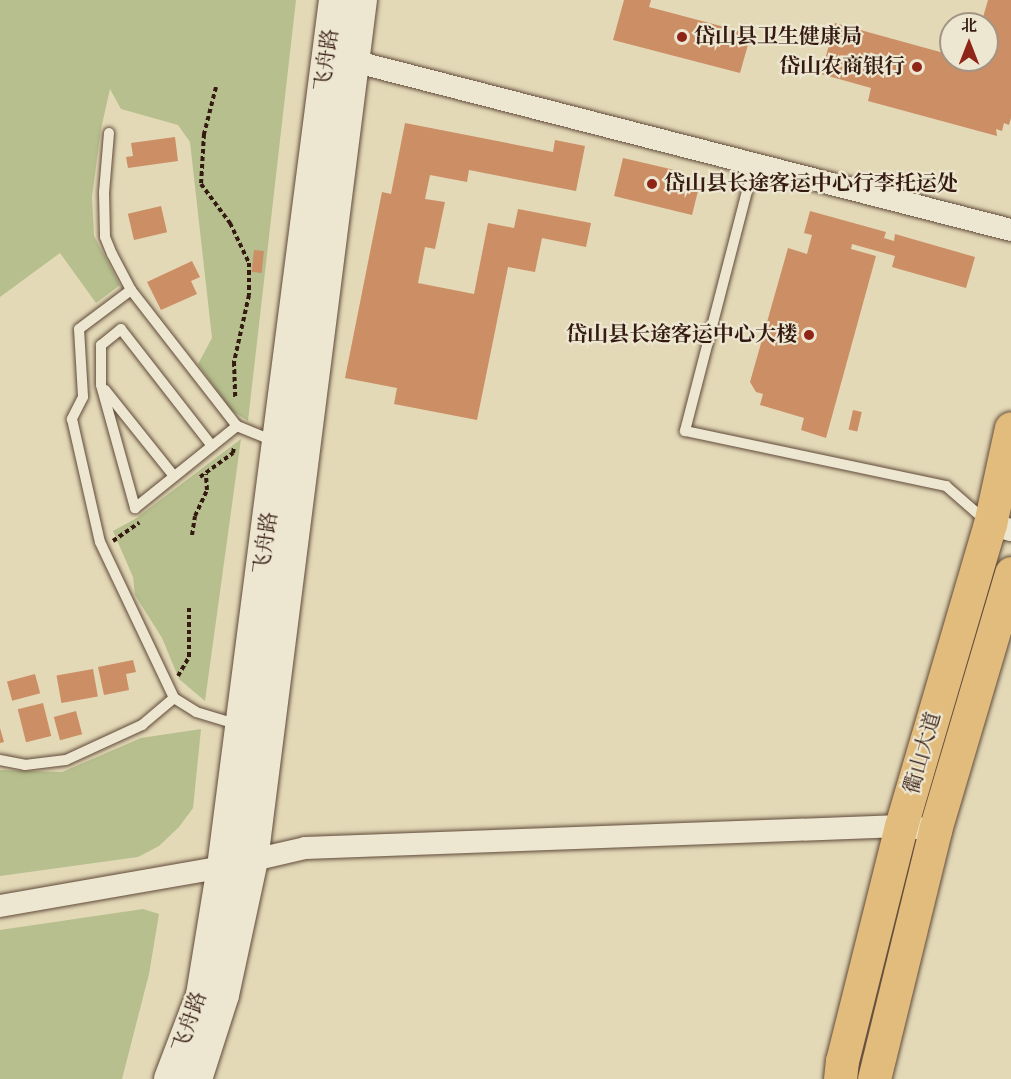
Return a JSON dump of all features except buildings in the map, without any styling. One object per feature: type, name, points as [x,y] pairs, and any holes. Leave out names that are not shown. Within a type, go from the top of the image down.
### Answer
[{"type":"main road","name":"飞舟路","points":[[196,1079],[223,995],[237,864],[340,57],[335,0]]},
{"type":"main road","name":"飞舟路","points":[[170,1079],[202,995],[237,864],[242,726],[279,444],[340,57],[361,0]]},
{"type":"main road","name":"衢山大道","points":[[840,1079],[842,1061],[901,826],[1001,527],[1011,428]]},
{"type":"main road","name":"衢山大道","points":[[874,1079],[935,830],[1011,573]]},
{"type":"street","points":[[340,57],[1011,230]]},
{"type":"street","points":[[0,906],[237,864],[305,848],[901,826],[935,830]]},
{"type":"lane","points":[[109,133],[104,192],[105,237],[132,290],[237,426],[279,444]]},
{"type":"lane","points":[[754,164],[685,432],[946,486],[1001,527]]},
{"type":"lane","points":[[132,290],[79,329],[83,397],[72,419],[100,542],[172,694],[196,712],[242,726]]},
{"type":"lane","points":[[212,446],[121,329],[101,345],[101,385],[135,508],[237,426]]},
{"type":"lane","points":[[101,385],[174,476]]},
{"type":"lane","points":[[0,760],[25,765],[66,760],[142,725],[172,694]]},
{"type":"path","points":[[216,87],[204,134],[201,184],[230,223],[249,263],[249,295],[234,362],[237,426]]},
{"type":"path","points":[[192,535],[195,516],[207,490],[206,473]]},
{"type":"path","points":[[172,694],[189,657],[189,608]]},
{"type":"green space","points":[[0,0],[296,0],[248,421],[231,410],[198,364],[212,338],[190,142],[178,125],[121,109],[110,89],[101,129],[92,197],[94,236],[120,285],[96,303],[60,253],[0,297]]},
{"type":"green space","points":[[241,439],[205,701],[179,679],[162,638],[135,595],[133,577],[113,531],[135,519]]},
{"type":"green space","points":[[201,729],[193,808],[179,827],[159,846],[138,857],[0,876],[0,770],[62,772],[141,738]]},
{"type":"green space","points":[[143,909],[159,914],[149,974],[122,1079],[0,1079],[0,930]]},
{"type":"place","name":"岱山县卫生健康局","points":[[682,37]]},
{"type":"place","name":"岱山农商银行","points":[[917,67]]},
{"type":"place","name":"岱山县长途客运中心行李托运处","points":[[652,184]]},
{"type":"place","name":"岱山县长途客运中心大楼","points":[[809,335]]}]
